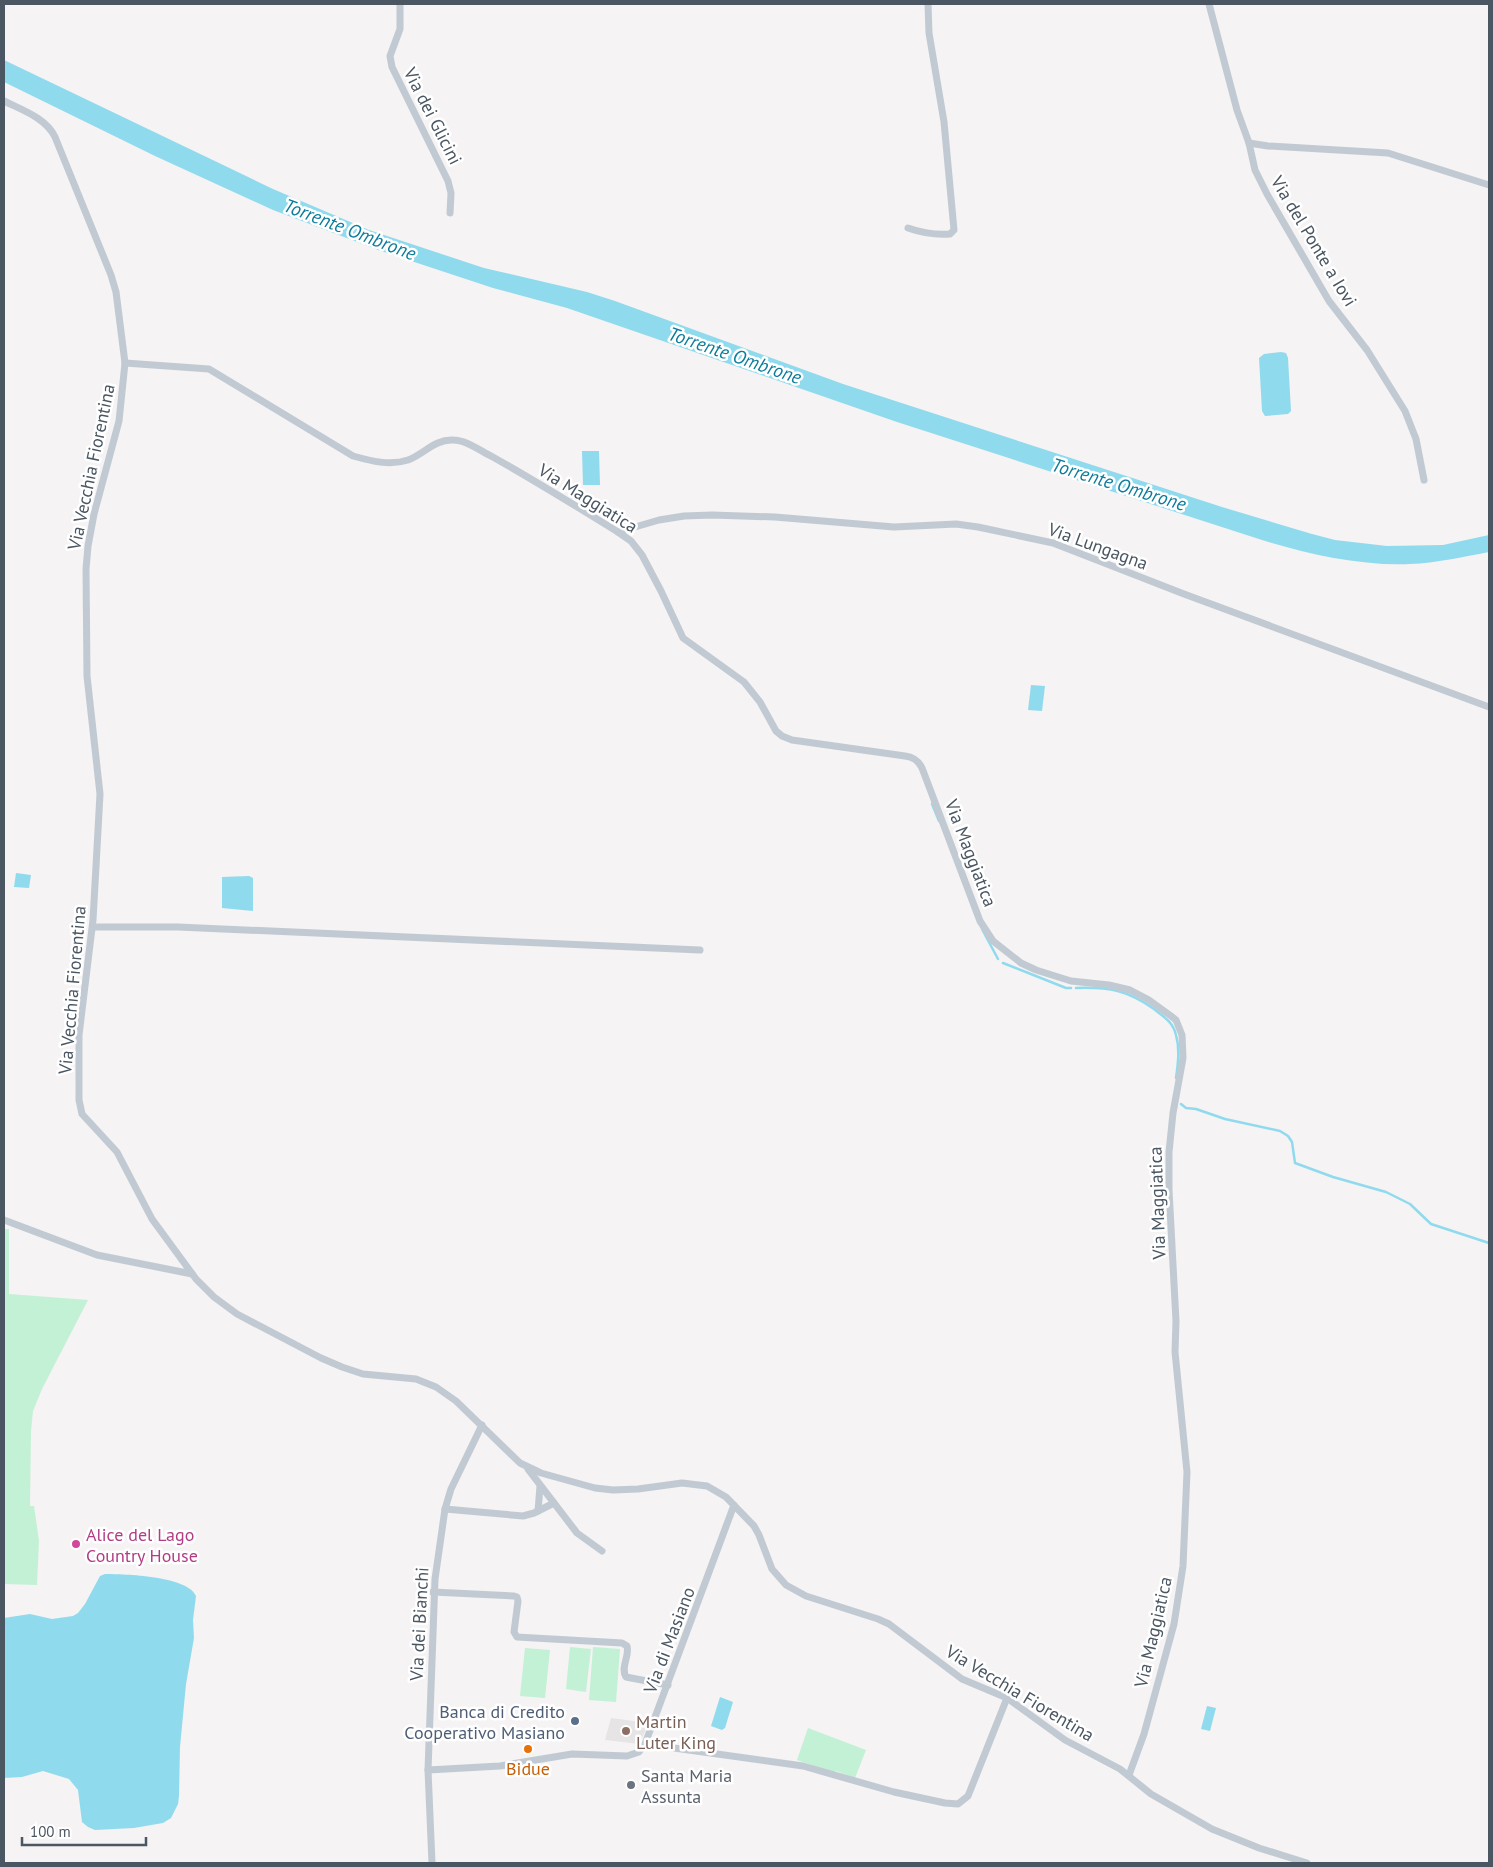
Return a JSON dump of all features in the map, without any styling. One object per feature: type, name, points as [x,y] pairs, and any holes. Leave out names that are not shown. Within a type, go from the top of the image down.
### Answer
[{"type":"street","name":"Via dei Glicini","points":[[400,4],[400,29],[390,56],[392,67],[448,181],[451,193],[450,213]]},
{"type":"street","points":[[908,228],[922,233],[938,234],[950,234],[954,230],[944,122],[929,34],[928,4]]},
{"type":"street","name":"Via del Ponte a Iovi","points":[[1209,4],[1237,110],[1249,143],[1252,162],[1259,178],[1329,301],[1367,350],[1404,410],[1416,439],[1424,480]]},
{"type":"street","name":"Via Vecchia Fiorentina","points":[[4,102],[40,120],[55,136],[111,275],[116,292],[125,363],[120,415],[94,514],[86,569],[87,676],[100,794],[93,927],[79,1035],[80,1110],[86,1120],[117,1152],[152,1219],[192,1274],[214,1297],[252,1323],[321,1358],[363,1374],[407,1378],[425,1382],[446,1393],[526,1467],[559,1479],[608,1490],[638,1489],[682,1483],[697,1484],[718,1491],[757,1530],[772,1569],[786,1586],[806,1596],[889,1624],[962,1679],[1006,1698],[1065,1740],[1130,1775],[1151,1794],[1212,1829],[1259,1848],[1306,1863]]},
{"type":"street","points":[[1249,143],[1268,146],[1388,153],[1489,185]]},
{"type":"street","name":"Via Maggiatica","points":[[125,363],[209,368],[353,456],[371,461],[390,464],[409,460],[439,442],[449,440],[461,441],[504,463],[618,532],[631,541],[642,555],[683,638],[744,682],[760,702],[779,734],[796,740],[913,757],[920,763],[980,920],[993,941],[1015,959],[1036,970],[1071,981],[1109,985],[1130,990],[1149,1000],[1171,1016],[1179,1028],[1183,1044],[1183,1058],[1170,1130],[1169,1190],[1176,1365],[1184,1422],[1187,1472],[1184,1546],[1181,1584],[1174,1624],[1144,1734],[1130,1775]]},
{"type":"street","name":"Via Lungagna","points":[[618,532],[659,520],[684,516],[712,515],[894,527],[956,524],[988,529],[1053,543],[1184,594],[1489,707]]},
{"type":"street","points":[[93,927],[178,927],[700,950]]},
{"type":"street","points":[[4,1219],[97,1255],[192,1274]]},
{"type":"street","name":"Via dei Bianchi","points":[[432,1863],[428,1770],[433,1592],[445,1510],[451,1489],[482,1425]]},
{"type":"street","points":[[526,1467],[581,1537],[602,1551]]},
{"type":"street","points":[[538,1511],[540,1486]]},
{"type":"street","points":[[445,1510],[518,1516],[530,1515],[554,1504]]},
{"type":"street","name":"Via di Masiano","points":[[645,1744],[734,1505]]},
{"type":"street","points":[[433,1592],[514,1596],[518,1601],[514,1632],[517,1637],[622,1643],[627,1646],[629,1651],[623,1671],[626,1677],[668,1685]]},
{"type":"street","points":[[428,1770],[500,1766],[572,1754],[627,1756],[639,1752],[645,1744],[803,1766],[894,1792],[958,1804],[968,1796],[1006,1698]]},
{"type":"shaded area","name":"Martin Luter King","points":[[611,1718],[649,1723],[639,1744],[605,1740]]},
{"type":"green space","points":[[4,1229],[9,1229],[9,1294],[88,1300],[42,1389],[33,1411],[30,1506],[34,1506],[39,1541],[37,1585],[4,1584]]},
{"type":"green space","points":[[570,1647],[591,1649],[586,1692],[566,1689]]},
{"type":"green space","points":[[593,1647],[620,1649],[616,1702],[589,1700]]},
{"type":"green space","points":[[525,1648],[550,1650],[545,1698],[520,1696]]},
{"type":"green space","points":[[808,1728],[866,1750],[855,1778],[797,1760]]},
{"type":"water","name":"Torrente Ombrone","points":[[4,60],[273,189],[369,230],[484,268],[587,292],[615,301],[843,384],[1222,507],[1312,534],[1335,540],[1387,546],[1443,545],[1489,535],[1489,552],[1440,561],[1410,564],[1354,561],[1316,554],[1262,540],[897,422],[567,308],[493,288],[381,251],[273,210],[155,156],[4,82]]},
{"type":"water","points":[[1286,353],[1288,358],[1291,411],[1288,414],[1265,416],[1262,411],[1259,358],[1264,354]]},
{"type":"water","points":[[582,451],[599,451],[600,485],[583,485]]},
{"type":"water","points":[[1031,685],[1045,686],[1042,711],[1028,710]]},
{"type":"water","points":[[16,873],[31,875],[29,888],[14,887]]},
{"type":"water","points":[[249,876],[253,878],[253,911],[222,908],[222,877]]},
{"type":"water","points":[[105,1574],[169,1580],[191,1589],[196,1596],[193,1620],[194,1638],[186,1684],[180,1747],[178,1804],[171,1818],[163,1823],[134,1828],[95,1830],[82,1822],[78,1790],[69,1779],[43,1771],[22,1777],[4,1778],[4,1618],[30,1614],[52,1619],[73,1616],[85,1604],[100,1576]]},
{"type":"water","points":[[720,1697],[733,1702],[725,1728],[722,1730],[711,1726]]},
{"type":"water","points":[[1207,1706],[1216,1708],[1210,1731],[1201,1729]]},
{"type":"waterway","points":[[932,804],[939,821]]},
{"type":"waterway","points":[[982,929],[998,959]]},
{"type":"waterway","points":[[1003,963],[1066,988],[1071,988]]},
{"type":"waterway","points":[[1076,988],[1099,988],[1118,991],[1135,998],[1165,1017],[1175,1030],[1177,1040],[1176,1078]]},
{"type":"waterway","points":[[1181,1104],[1186,1108],[1196,1109],[1225,1119],[1280,1131],[1288,1136],[1292,1142],[1295,1163],[1333,1177],[1386,1192],[1410,1204],[1431,1224],[1489,1243]]},
{"type":"place","name":"Alice del Lago Country House","points":[[76,1544]]},
{"type":"place","name":"Banca di Credito Cooperativo Masiano","points":[[575,1721]]},
{"type":"place","name":"Martin Luter King","points":[[626,1731]]},
{"type":"place","name":"Bidue","points":[[528,1749]]},
{"type":"place","name":"Santa Maria Assunta","points":[[631,1785]]}]
